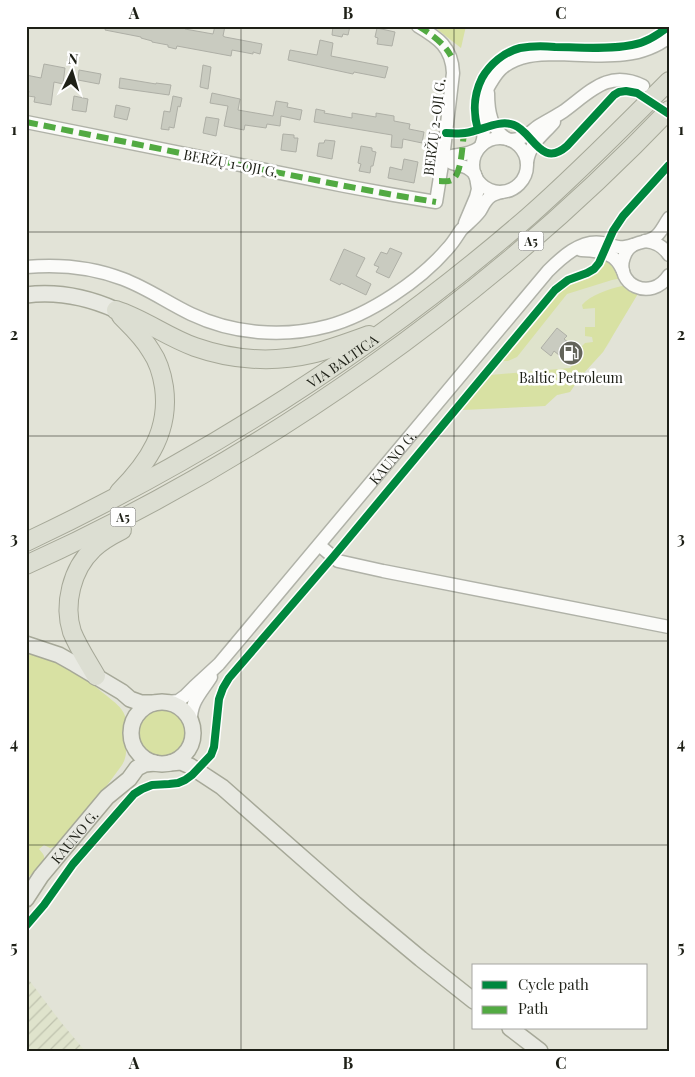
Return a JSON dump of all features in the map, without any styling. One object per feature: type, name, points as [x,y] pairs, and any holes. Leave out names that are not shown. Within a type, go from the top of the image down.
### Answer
[{"type":"highway","name":"VIA BALTICA","points":[[26,542],[108,502],[190,458],[297,392],[389,328],[446,285],[528,217],[624,127],[669,81]]},
{"type":"highway","name":"VIA BALTICA","points":[[26,565],[117,520],[240,453],[382,358],[450,308],[534,238],[611,168],[669,110]]},
{"type":"highway","points":[[116,310],[137,318],[195,347],[223,354],[252,358],[270,359],[312,354],[389,328]]},
{"type":"highway","points":[[108,502],[128,483],[150,455],[160,431],[165,410],[163,379],[152,352],[136,330],[116,310]]},
{"type":"highway","points":[[96,676],[77,643],[69,615],[71,586],[84,560],[92,550],[107,538],[180,494],[217,466]]},
{"type":"main road","points":[[26,295],[49,293],[71,295],[101,303],[116,310]]},
{"type":"main road","points":[[26,644],[59,655],[122,692],[130,699],[141,702],[175,704],[182,709],[191,722],[193,731],[192,750],[222,787]]},
{"type":"main road","points":[[96,676],[126,708],[130,715],[132,743],[141,756],[145,759],[163,763],[180,762],[190,766],[222,787],[355,904],[420,959],[472,999]]},
{"type":"main road","points":[[131,727],[138,712],[145,706],[160,702]]},
{"type":"main road","points":[[163,763],[178,760],[189,748],[192,740]]},
{"type":"main road","name":"KAUNO G.","points":[[41,876],[107,797],[128,764],[132,754],[132,743]]},
{"type":"main road","name":"KAUNO G.","points":[[107,797],[129,779],[137,768],[145,764],[163,763]]},
{"type":"main road","points":[[26,888],[41,876]]},
{"type":"main road","points":[[26,899],[41,876]]},
{"type":"main road","points":[[513,1030],[540,1051]]},
{"type":"street","name":"BERŽŲ 2-OJI G.","points":[[418,26],[440,41],[447,49],[453,62],[443,158],[436,202]]},
{"type":"street","points":[[462,230],[478,189],[473,160],[484,138],[481,116],[483,98],[501,69],[511,62],[533,55],[607,56],[630,54],[654,47],[669,37]]},
{"type":"street","points":[[443,158],[456,154],[471,153],[493,139],[519,140],[603,83],[620,80],[643,86]]},
{"type":"street","points":[[488,88],[488,103],[494,126],[499,134],[522,149],[527,163]]},
{"type":"street","points":[[26,267],[73,267],[98,271],[139,286],[210,322],[229,327],[253,332],[277,333],[312,330],[346,320],[379,304],[431,265],[479,212],[486,200],[492,195],[510,190],[523,180],[529,152],[564,111]]},
{"type":"street","name":"BERŽŲ 1-OJI G.","points":[[26,122],[355,188],[436,202]]},
{"type":"street","points":[[443,158],[469,168],[480,184],[486,188],[494,192],[502,192]]},
{"type":"street","points":[[623,271],[622,264],[628,250],[639,243],[654,238],[669,218]]},
{"type":"street","points":[[669,239],[667,246],[669,255]]},
{"type":"street","points":[[639,243],[652,242],[659,244],[669,255]]},
{"type":"street","name":"KAUNO G.","points":[[160,702],[178,701],[219,664],[557,262],[580,246],[591,243],[602,243],[624,248],[639,243]]},
{"type":"street","points":[[569,254],[584,250],[600,252],[615,258],[628,281],[638,288],[645,290],[664,285],[669,275]]},
{"type":"street","points":[[318,545],[338,561],[669,627]]},
{"type":"street","name":"KAUNO G.","points":[[191,722],[190,712],[194,702],[219,664]]},
{"type":"shaded area","points":[[605,257],[631,289],[610,342],[570,392],[557,395],[545,406],[462,410],[558,292],[568,284],[597,271]]},
{"type":"shaded area","points":[[26,976],[60,1021],[85,1051],[26,1051]]},
{"type":"green space","points":[[433,26],[466,26],[461,48]]},
{"type":"green space","points":[[605,257],[611,260],[625,280],[612,280],[567,294],[517,357],[508,361],[501,361],[558,292],[574,281],[590,276],[602,265]]},
{"type":"green space","points":[[622,286],[639,292],[603,352],[582,375],[570,392],[557,395],[545,406],[462,410],[490,375],[570,368],[584,352],[580,348],[585,343],[593,342],[592,337],[585,336],[585,327],[595,327],[595,308],[583,309],[582,305],[595,295]]},
{"type":"green space","points":[[26,651],[69,669],[118,705],[126,719],[126,751],[122,765],[97,799],[57,846],[50,848],[44,845],[39,849],[43,854],[44,860],[26,880]]},
{"type":"green space","points":[[162,707],[176,711],[184,719],[188,733],[184,747],[176,755],[162,759],[148,755],[140,747],[136,733],[140,719],[148,711]]},
{"type":"building","points":[[106,26],[185,26],[185,29],[213,34],[215,26],[225,26],[223,36],[225,37],[262,44],[260,54],[232,50],[231,56],[177,46],[176,49],[141,37],[105,30]]},
{"type":"building","points":[[333,26],[350,26],[348,35],[343,34],[342,37],[332,35]]},
{"type":"building","points":[[377,28],[395,32],[392,46],[377,44],[378,38],[375,37]]},
{"type":"building","points":[[320,40],[333,43],[331,56],[388,67],[385,78],[354,72],[353,74],[288,60],[290,50],[317,55]]},
{"type":"building","points":[[44,64],[65,68],[63,84],[54,82],[51,105],[34,102],[35,97],[28,96],[29,91],[26,91],[26,75],[41,78]]},
{"type":"building","points":[[203,65],[211,67],[208,89],[200,87]]},
{"type":"building","points":[[79,70],[101,74],[99,84],[78,80]]},
{"type":"building","points":[[120,78],[171,85],[169,95],[119,88]]},
{"type":"building","points":[[212,93],[240,99],[238,110],[273,116],[276,101],[288,103],[287,107],[302,110],[300,120],[281,116],[280,126],[267,124],[266,128],[245,125],[244,130],[224,126],[228,106],[210,103]]},
{"type":"building","points":[[74,96],[88,99],[86,112],[72,110]]},
{"type":"building","points":[[173,96],[182,98],[180,107],[178,106],[174,128],[169,127],[169,130],[161,129],[164,111],[170,112]]},
{"type":"building","points":[[116,105],[130,108],[127,120],[114,117]]},
{"type":"building","points":[[316,109],[325,111],[324,113],[352,118],[352,113],[376,117],[376,113],[394,116],[394,121],[410,124],[409,129],[424,132],[422,143],[403,139],[402,148],[391,147],[392,135],[314,122]]},
{"type":"building","points":[[206,117],[219,119],[216,136],[203,133]]},
{"type":"building","points":[[283,134],[294,135],[294,138],[298,138],[296,152],[281,150]]},
{"type":"building","points":[[325,140],[335,141],[332,159],[317,156],[319,143],[324,143]]},
{"type":"building","points":[[361,146],[372,148],[372,151],[376,152],[370,173],[359,171],[361,164],[358,163]]},
{"type":"building","points":[[404,159],[418,162],[414,183],[388,178],[390,167],[402,170]]},
{"type":"building","points":[[390,248],[402,253],[389,278],[376,272],[379,267],[374,265],[381,252],[387,254]]},
{"type":"building","points":[[344,249],[365,258],[356,276],[371,284],[366,295],[330,280]]},
{"type":"building","points":[[557,328],[567,336],[564,339],[580,352],[570,364],[554,351],[551,356],[541,348]]},
{"type":"marked path","points":[[418,26],[440,42],[451,56]]},
{"type":"marked path","points":[[26,122],[345,186],[436,202]]},
{"type":"marked path","points":[[439,181],[450,181],[458,172],[464,134]]},
{"type":"cycle path","points":[[478,130],[475,104],[479,85],[489,68],[508,52],[520,48],[533,47],[623,47],[652,38],[669,26]]},
{"type":"cycle path","points":[[446,133],[471,132],[502,123],[514,125],[527,134],[538,147],[550,153],[558,152],[567,146],[614,95],[619,92],[637,93],[669,114]]},
{"type":"cycle path","points":[[26,926],[44,905],[73,864],[134,794],[152,785],[178,783],[185,780],[211,755],[214,747],[219,699],[229,678],[333,557],[555,290],[568,280],[594,269],[599,263],[613,231],[623,216],[669,165]]},
{"type":"place","name":"Baltic Petroleum","points":[[571,353]]}]
